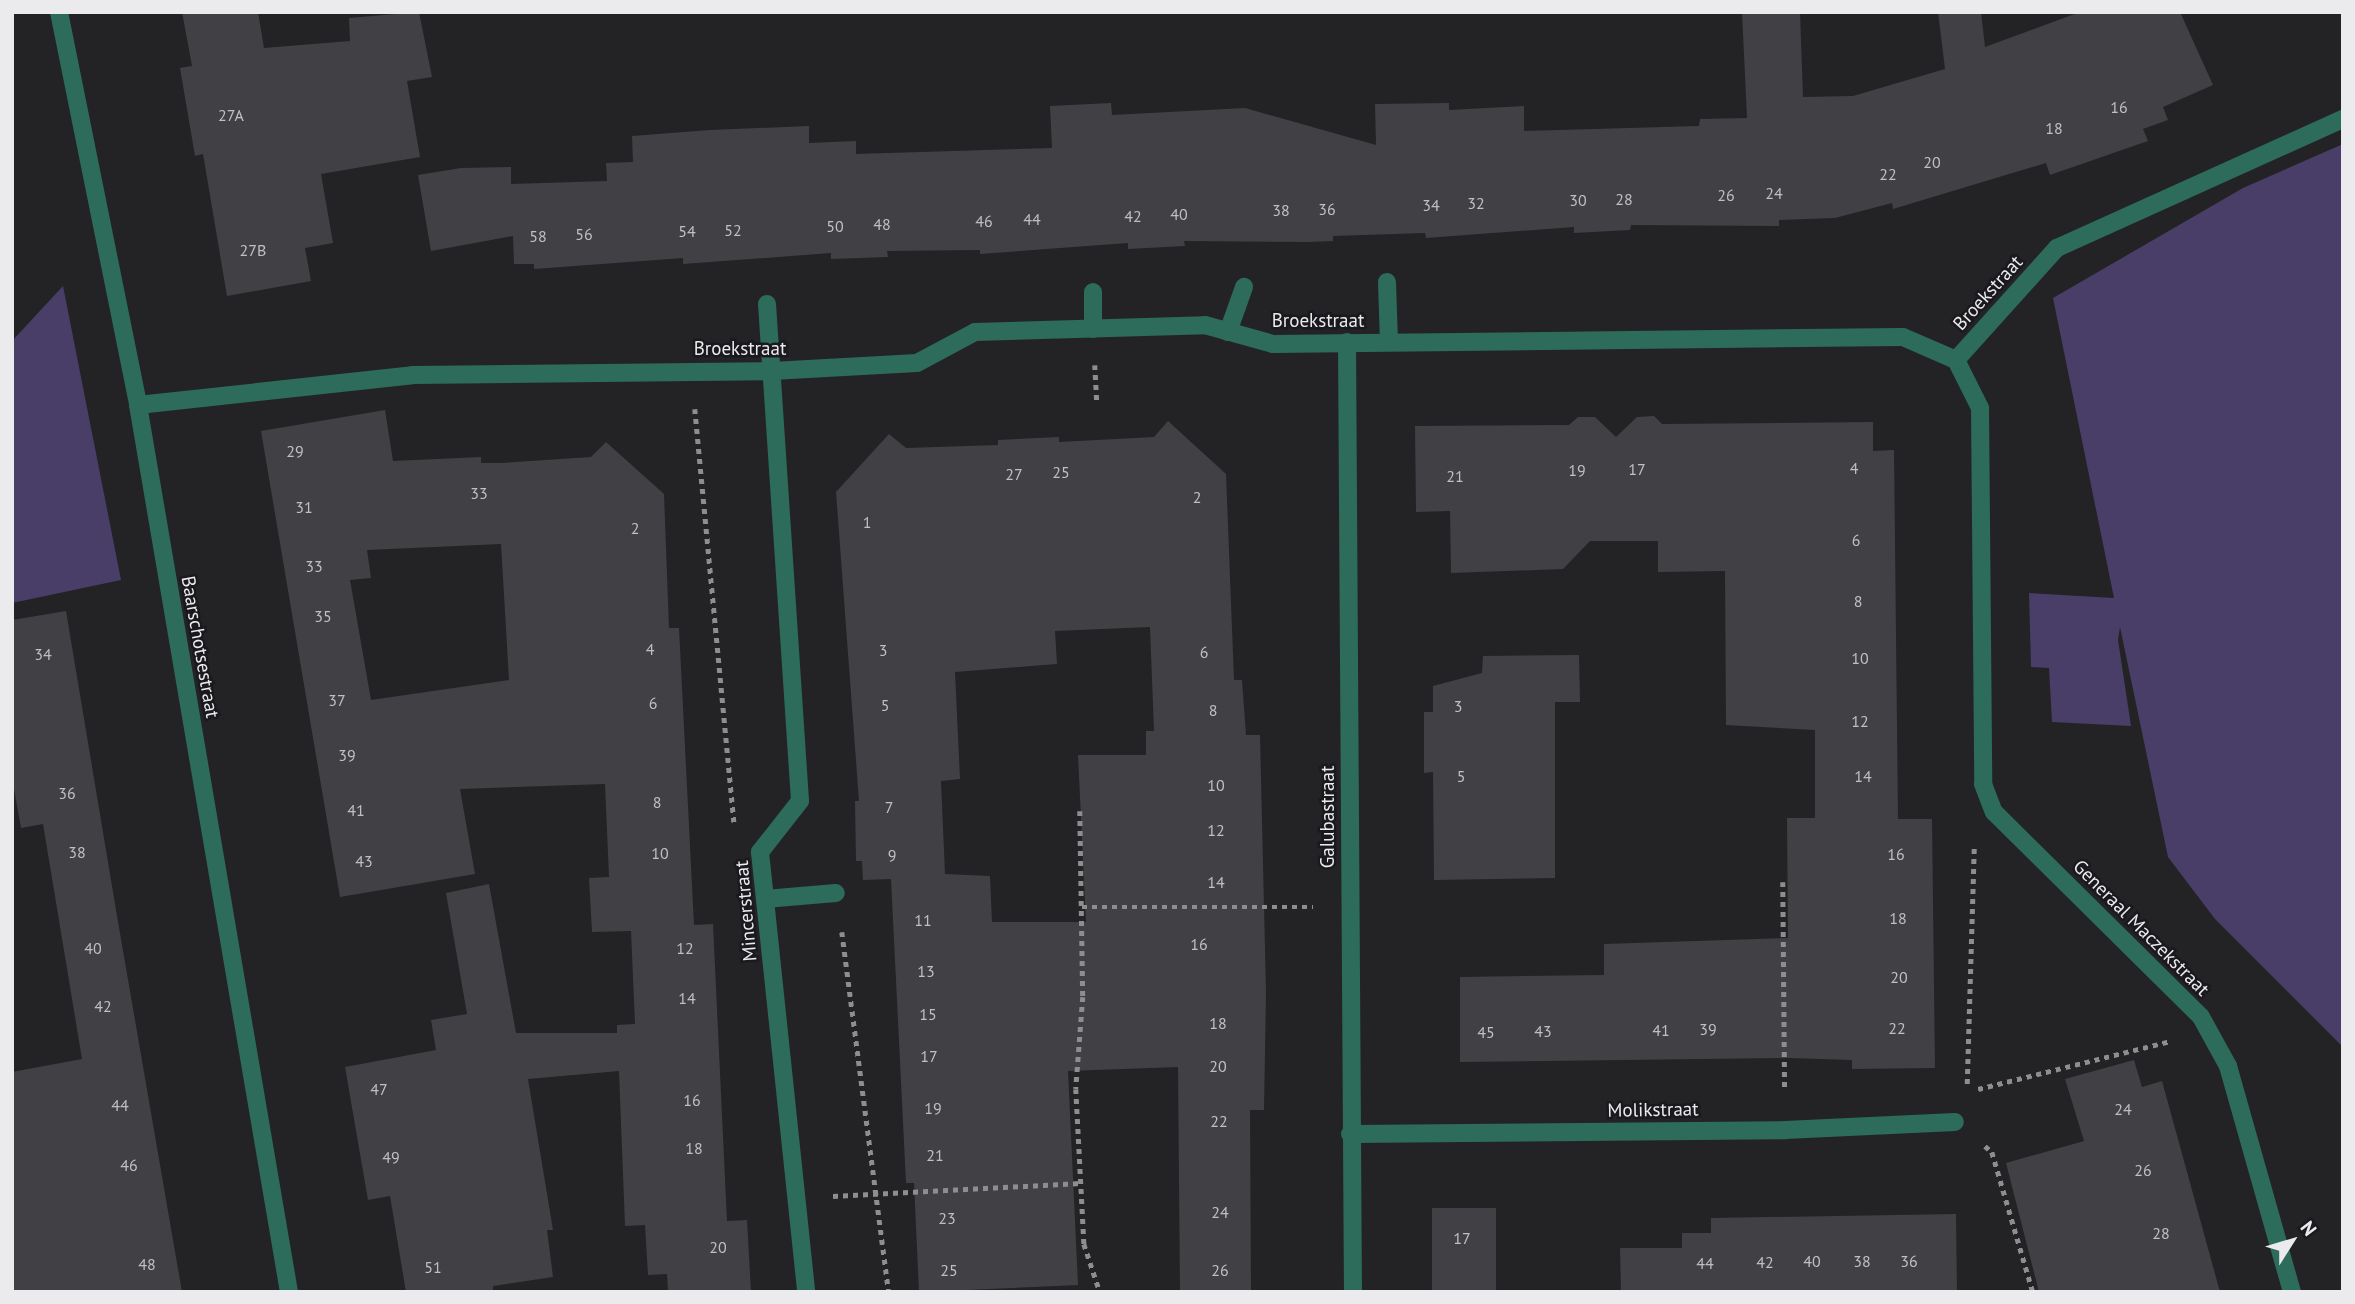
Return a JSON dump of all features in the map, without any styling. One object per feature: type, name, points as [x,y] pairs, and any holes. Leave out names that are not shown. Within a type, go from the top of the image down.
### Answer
[{"type":"street","name":"Baarschotsestraat","points":[[59,12],[138,405],[289,1292]]},
{"type":"street","name":"Broekstraat","points":[[138,405],[412,375],[772,371],[917,363],[975,332],[1205,325],[1273,344],[1903,337],[1956,360],[2057,248],[2343,119]]},
{"type":"street","points":[[1387,282],[1389,342]]},
{"type":"street","points":[[1228,332],[1244,287]]},
{"type":"street","points":[[1093,292],[1093,329]]},
{"type":"street","name":"Mincerstraat","points":[[768,304],[800,801],[760,852],[806,1292]]},
{"type":"street","name":"Galubastraat","points":[[1348,342],[1350,1134],[1353,1292]]},
{"type":"street","name":"Generaal Maczekstraat","points":[[1956,360],[1980,408],[1983,784],[1994,812],[2201,1017],[2228,1066],[2292,1292]]},
{"type":"street","points":[[765,899],[836,893]]},
{"type":"street","name":"Molikstraat","points":[[1350,1134],[1785,1130],[1955,1122]]},
{"type":"path","points":[[691,370],[734,822],[760,852]]},
{"type":"path","points":[[1080,811],[1083,997],[1076,1088],[1084,1244],[1100,1292]]},
{"type":"path","points":[[1994,812],[1975,832],[1967,1092],[2168,1042],[2201,1017]]},
{"type":"path","points":[[1783,882],[1785,1130]]},
{"type":"path","points":[[836,893],[889,1292]]},
{"type":"path","points":[[1082,907],[1349,907]]},
{"type":"path","points":[[1955,1122],[1992,1152],[2033,1292]]},
{"type":"path","points":[[796,1198],[1081,1182]]},
{"type":"shaded area","points":[[2343,144],[2343,1047],[2215,919],[2168,857],[2120,627],[2118,640],[2131,726],[2052,722],[2049,668],[2031,667],[2029,593],[2114,598],[2053,298],[2243,188]]},
{"type":"shaded area","points":[[63,286],[121,580],[12,603],[12,341]]},
{"type":"building","points":[[182,12],[258,12],[264,48],[350,41],[349,18],[419,12],[432,77],[407,81],[420,157],[321,174],[333,243],[305,248],[311,281],[227,296],[203,154],[195,156],[180,68],[192,66]]},
{"type":"building","points":[[1742,12],[1800,12],[1803,97],[1853,96],[1945,69],[1938,12],[1981,12],[1985,47],[2080,12],[2180,12],[2213,85],[2163,107],[2168,120],[2143,129],[2148,141],[2050,175],[2046,163],[1893,209],[1892,203],[1835,218],[1779,220],[1779,226],[1631,225],[1630,230],[1574,233],[1574,227],[1426,238],[1425,233],[1333,236],[1333,241],[1308,242],[1184,241],[1185,246],[1128,249],[1128,243],[980,254],[980,250],[887,251],[888,257],[831,259],[831,253],[683,264],[683,258],[534,269],[534,264],[514,264],[513,236],[431,251],[418,175],[461,168],[511,167],[511,184],[607,181],[606,163],[633,162],[632,136],[710,130],[809,126],[809,143],[856,141],[856,154],[1052,148],[1050,106],[1111,103],[1112,115],[1245,108],[1376,145],[1375,104],[1449,103],[1449,110],[1524,106],[1524,131],[1699,126],[1700,119],[1747,118]]},
{"type":"building","points":[[385,410],[393,461],[481,457],[481,463],[501,463],[591,457],[606,442],[664,494],[669,628],[679,628],[694,925],[713,924],[727,1221],[747,1220],[751,1292],[668,1292],[667,1274],[648,1275],[645,1225],[625,1226],[619,1071],[528,1079],[553,1230],[547,1230],[553,1277],[493,1286],[493,1292],[406,1292],[390,1196],[368,1200],[345,1067],[436,1050],[431,1020],[467,1014],[446,893],[489,884],[516,1033],[617,1033],[617,1025],[635,1024],[631,931],[592,932],[589,878],[609,877],[605,784],[460,789],[475,874],[340,897],[261,431]],"holes":[[[501,544],[509,680],[371,700],[350,580],[371,578],[367,550]]]},
{"type":"building","points":[[1654,416],[1662,424],[1873,422],[1873,451],[1894,450],[1898,819],[1932,819],[1935,1068],[1852,1069],[1852,1060],[1790,1058],[1460,1062],[1460,977],[1604,975],[1604,944],[1788,938],[1787,818],[1815,818],[1815,730],[1726,725],[1725,571],[1658,572],[1658,541],[1590,541],[1563,569],[1451,573],[1450,511],[1416,512],[1415,426],[1569,425],[1578,417],[1595,417],[1616,437],[1637,417]]},
{"type":"building","points":[[1168,421],[1226,474],[1234,680],[1242,680],[1246,735],[1260,735],[1266,992],[1264,1110],[1250,1110],[1251,1292],[1180,1292],[1178,1067],[1068,1071],[1078,1285],[919,1292],[914,1183],[906,1183],[891,879],[863,880],[862,861],[856,861],[855,801],[859,801],[836,492],[889,434],[906,448],[998,445],[998,440],[1059,437],[1059,442],[1154,437]],"holes":[[[1150,627],[1154,731],[1146,731],[1146,755],[1078,755],[1086,922],[992,922],[990,876],[945,874],[941,781],[960,779],[955,672],[1057,664],[1055,631]]]},
{"type":"building","points":[[66,611],[182,1292],[12,1292],[12,1072],[82,1059],[43,824],[21,828],[12,778],[12,620]]},
{"type":"building","points":[[1579,655],[1580,702],[1555,702],[1555,878],[1434,880],[1433,772],[1424,773],[1424,712],[1433,712],[1433,686],[1482,673],[1483,656]]},
{"type":"building","points":[[2134,1060],[2142,1087],[2162,1081],[2220,1292],[2039,1292],[2006,1163],[2084,1141],[2065,1079]]},
{"type":"building","points":[[1432,1208],[1496,1208],[1496,1292],[1432,1292]]},
{"type":"building","points":[[1956,1214],[1957,1292],[1621,1292],[1620,1248],[1682,1248],[1682,1233],[1711,1233],[1711,1218]]}]
